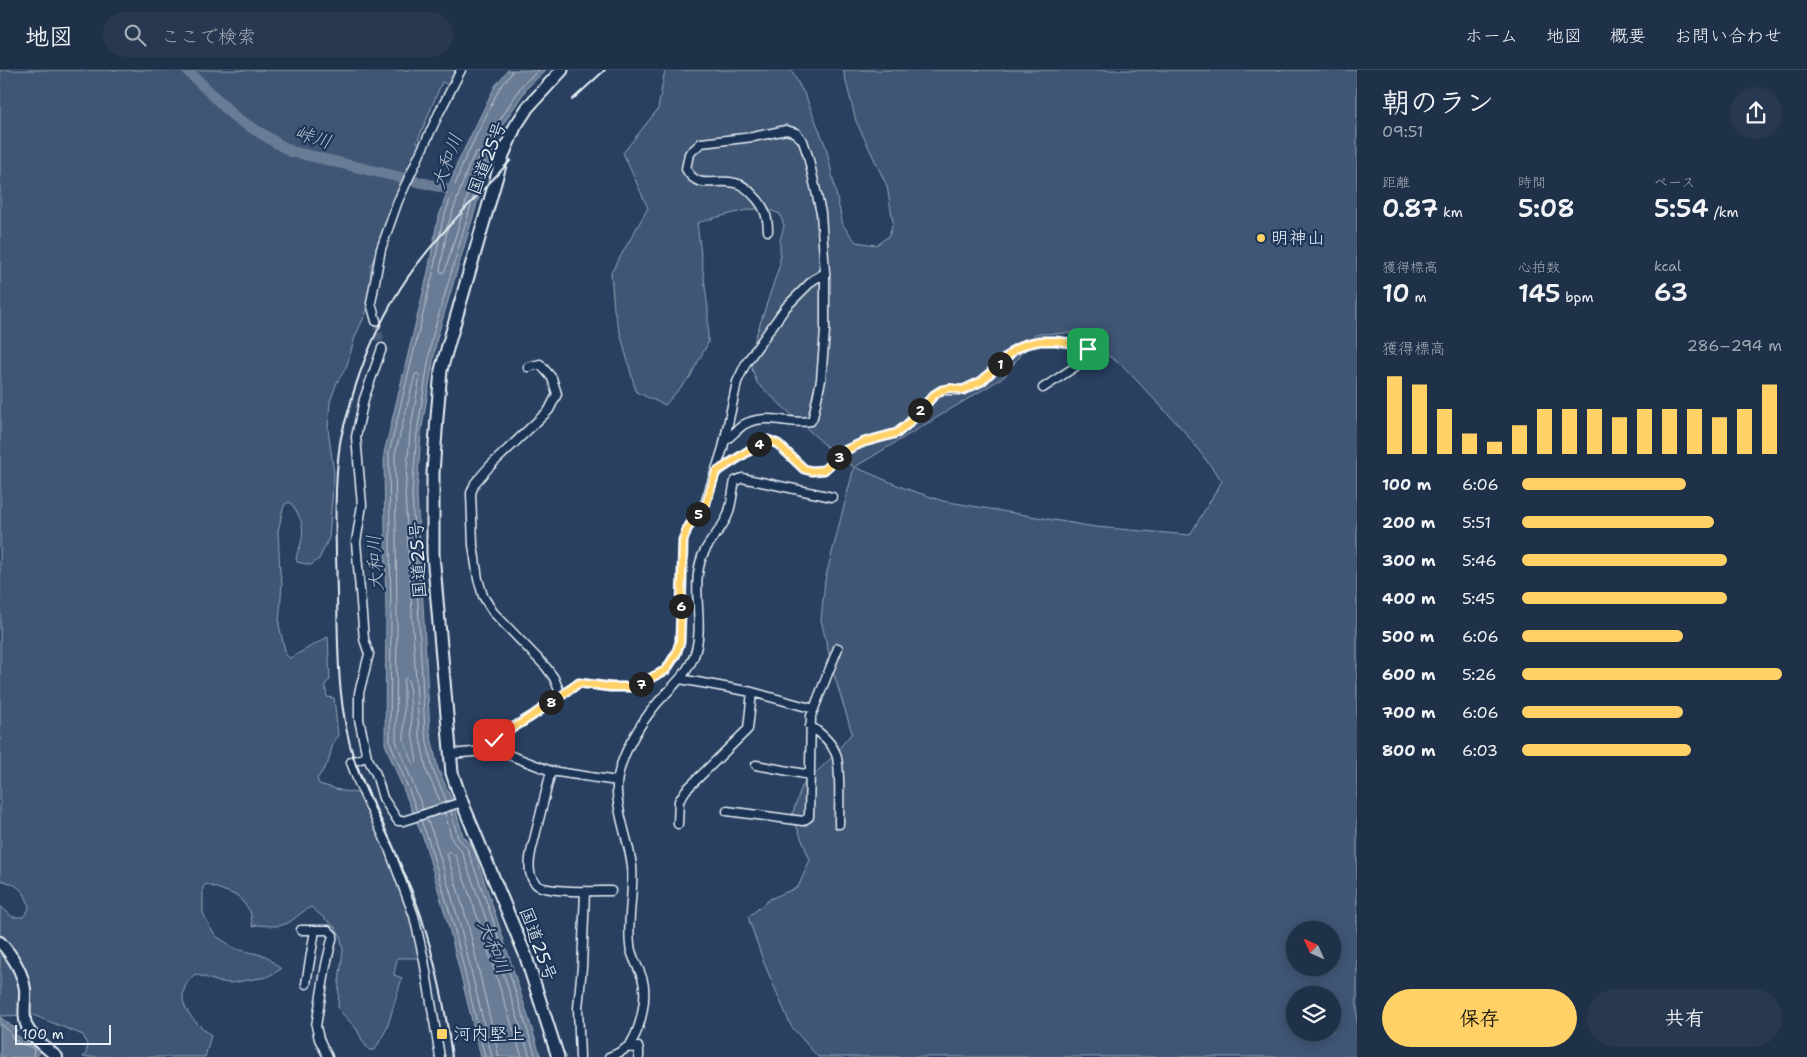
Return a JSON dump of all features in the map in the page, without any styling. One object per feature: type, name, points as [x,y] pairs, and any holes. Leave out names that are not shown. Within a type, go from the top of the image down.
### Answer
[{"type":"highway","name":"国道25号","points":[[558,1057],[525,954],[457,804],[450,754],[433,554],[432,473],[441,370],[503,155],[515,127],[528,107],[562,70]]},
{"type":"main road","points":[[0,942],[10,952],[20,970],[25,989],[26,1026],[36,1039],[57,1057]]},
{"type":"street","points":[[376,321],[371,303],[380,249],[398,202],[461,70]]},
{"type":"street","points":[[725,441],[742,426],[759,420],[811,421],[817,406],[825,331],[825,273],[821,213],[808,156],[802,141],[796,133],[786,130],[753,137],[713,141],[702,144],[689,154],[686,169],[690,176],[696,180],[703,182],[729,182],[745,187],[762,204],[768,223],[768,231]]},
{"type":"street","points":[[486,750],[497,737],[532,716],[579,683],[610,687],[634,687],[666,670],[676,654],[680,642],[683,541],[687,529],[706,504],[725,441],[737,382],[746,363],[786,307],[814,280],[825,273]]},
{"type":"street","points":[[716,472],[768,440],[778,444],[804,469],[812,471],[824,470],[846,450],[864,442],[897,433],[909,423],[934,395],[942,390],[950,388],[963,390],[982,381],[1014,350],[1026,344],[1040,341],[1056,341],[1077,344],[1088,349],[1090,353],[1084,361],[1066,371],[1043,388]]},
{"type":"street","points":[[382,348],[364,399],[356,437],[362,505],[356,542],[364,639],[368,654],[359,693],[359,719],[367,757],[376,774],[383,798],[398,820],[403,821],[457,804]]},
{"type":"street","points":[[528,367],[540,364],[552,378],[557,394],[549,410],[518,438],[475,483],[471,493],[473,545],[478,579],[483,596],[493,612],[546,667],[554,678],[561,696]]},
{"type":"street","points":[[609,1057],[620,1053],[631,1043],[641,1018],[644,1003],[642,978],[634,962],[630,947],[632,867],[620,814],[617,780],[631,742],[645,717],[680,679],[694,657],[698,622],[696,580],[705,548],[728,516],[735,481],[742,478],[832,497]]},
{"type":"street","points":[[727,811],[803,821],[809,817],[810,716],[838,648]]},
{"type":"street","points":[[680,679],[752,692],[814,709]]},
{"type":"street","points":[[678,824],[678,801],[686,790],[748,729],[752,692]]},
{"type":"street","points":[[810,726],[822,734],[830,743],[836,755],[840,824]]},
{"type":"street","points":[[450,754],[496,750],[551,772],[617,780]]},
{"type":"street","points":[[367,757],[351,762],[388,846],[414,916],[424,960],[440,1057]]},
{"type":"street","points":[[756,765],[810,775]]},
{"type":"street","points":[[551,772],[529,860],[531,876],[537,885],[544,888],[585,891],[612,890]]},
{"type":"street","points":[[580,1057],[578,1008],[582,967],[585,891]]},
{"type":"street","points":[[301,930],[328,930],[333,935],[316,1026],[319,1039],[328,1057]]},
{"type":"street","points":[[306,984],[315,930]]},
{"type":"street","points":[[625,1048],[638,1047],[638,1057]]},
{"type":"shaded area","points":[[0,70],[457,70],[450,86],[442,82],[417,142],[421,145],[371,266],[370,304],[355,337],[346,368],[337,382],[330,402],[328,429],[334,474],[329,538],[319,559],[311,565],[297,562],[303,534],[300,518],[290,502],[285,504],[278,531],[282,583],[279,625],[286,655],[290,658],[328,637],[330,680],[325,684],[327,697],[334,698],[338,735],[333,743],[328,763],[317,779],[319,784],[358,793],[386,851],[412,924],[419,958],[397,958],[394,975],[402,978],[387,1028],[375,1050],[369,1050],[356,1028],[338,1009],[343,950],[340,935],[335,927],[311,907],[283,925],[255,925],[253,927],[250,911],[238,896],[206,884],[203,888],[203,913],[216,936],[236,949],[266,956],[281,969],[267,977],[230,983],[219,982],[195,974],[187,983],[183,999],[185,1007],[196,1022],[211,1035],[205,1057],[83,1057],[87,1044],[83,1035],[33,1015],[0,1016],[0,906],[13,917],[23,917],[29,909],[26,897],[20,889],[0,880]]},
{"type":"shaded area","points":[[665,70],[791,70],[806,97],[826,147],[843,225],[856,242],[876,245],[889,236],[893,223],[887,186],[856,121],[843,70],[1357,70],[1357,1057],[818,1057],[791,1026],[764,963],[748,917],[770,899],[798,887],[810,860],[792,815],[802,786],[832,757],[852,733],[833,671],[821,620],[825,580],[854,467],[836,455],[757,383],[751,366],[755,339],[780,264],[780,240],[784,226],[780,214],[772,211],[764,209],[750,210],[697,223],[708,309],[708,343],[690,377],[665,405],[636,392],[614,310],[611,273],[648,208],[623,153],[658,109]],"holes":[[[1075,333],[1123,366],[1184,431],[1222,481],[1190,535],[1095,527],[943,501],[904,488],[855,467],[1004,377],[1035,334]]]},
{"type":"water","name":"大和川","points":[[508,70],[546,70],[527,88],[500,129],[486,173],[437,338],[421,433],[417,493],[430,732],[438,769],[454,804],[463,836],[472,845],[541,1057],[481,1057],[449,928],[424,840],[385,744],[384,453],[428,272],[437,222],[457,164],[495,86]]},
{"type":"water","points":[[0,1017],[17,1030],[15,1034],[25,1041],[31,1040],[42,1050],[38,1057],[0,1057]]},
{"type":"waterway","name":"峠川","points":[[187,70],[236,118],[290,151],[453,190]]},
{"type":"tunnel","points":[[376,321],[382,348]]},
{"type":"railway","points":[[572,100],[605,70]]},
{"type":"railway","points":[[452,1057],[440,987],[422,919],[395,851],[359,773],[349,742],[338,658],[336,480],[341,438],[354,390],[377,331],[392,303],[424,255],[511,160]]},
{"type":"place","name":"明神山","points":[[1261,238]]},
{"type":"place","name":"河内堅上","points":[[442,1034]]},
{"type":"route","points":[[494,740],[579,683],[610,687],[634,687],[666,670],[676,654],[680,642],[683,541],[687,529],[706,504],[716,472],[768,440],[778,444],[804,469],[812,471],[824,470],[846,450],[864,442],[897,433],[909,423],[934,395],[942,390],[950,388],[963,390],[982,381],[1014,350],[1026,344],[1040,341],[1056,341],[1077,344],[1088,349]]}]
